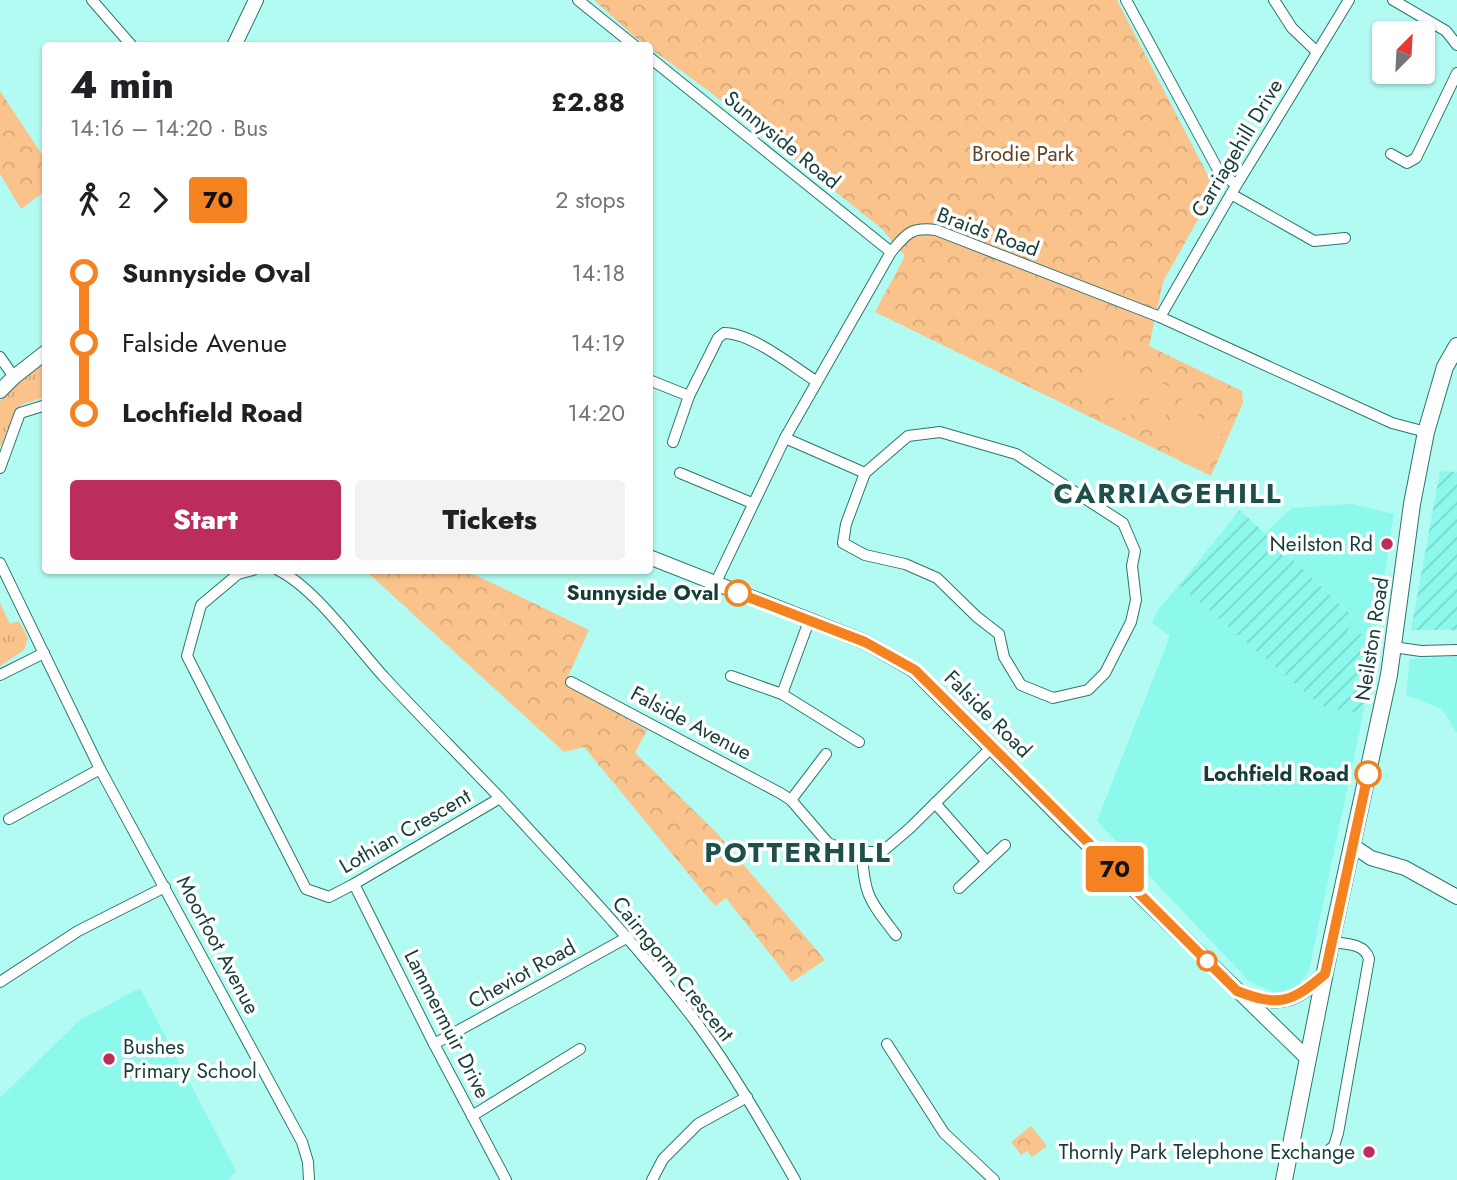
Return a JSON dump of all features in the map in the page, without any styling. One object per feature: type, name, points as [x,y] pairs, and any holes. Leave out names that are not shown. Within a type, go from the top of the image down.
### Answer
[{"type":"main road","name":"Neilston Road","points":[[1284,1180],[1393,647],[1412,504],[1426,432],[1444,367],[1457,346]]},
{"type":"street","points":[[92,0],[129,42]]},
{"type":"street","points":[[236,42],[256,0]]},
{"type":"street","points":[[578,0],[630,42]]},
{"type":"street","points":[[1125,0],[1217,168],[1233,189],[1314,241],[1345,238]]},
{"type":"street","points":[[1275,0],[1292,28],[1317,52]]},
{"type":"street","name":"Carriagehill Drive","points":[[1160,317],[1233,189],[1349,0]]},
{"type":"street","points":[[1393,0],[1446,31],[1457,45]]},
{"type":"street","name":"Sunnyside Road","points":[[653,60],[891,252]]},
{"type":"street","points":[[1391,153],[1407,163],[1416,158],[1457,73]]},
{"type":"street","name":"Braids Road","points":[[715,583],[785,439],[891,252],[907,233],[922,228],[936,230],[1160,317],[1392,423],[1426,432]]},
{"type":"street","points":[[673,442],[689,396],[718,338],[724,333],[734,333],[759,345],[816,381]]},
{"type":"street","points":[[0,391],[42,355]]},
{"type":"street","points":[[0,357],[14,377]]},
{"type":"street","points":[[653,382],[689,396]]},
{"type":"street","points":[[0,468],[20,413],[42,406]]},
{"type":"street","points":[[940,432],[1016,454],[1123,523],[1135,551],[1132,566],[1136,600],[1131,622],[1105,673],[1088,690],[1054,698],[1021,685],[1004,657],[999,634],[977,617],[937,578],[905,564],[865,555],[843,543],[846,524],[865,473],[908,436],[940,432]]},
{"type":"street","points":[[785,439],[865,473]]},
{"type":"street","points":[[680,472],[752,503]]},
{"type":"street","name":"Falside Road","points":[[653,559],[865,642],[915,670],[1307,1058]]},
{"type":"street","name":"Moorfoot Avenue","points":[[0,564],[100,769],[302,1142],[308,1162],[309,1180]]},
{"type":"street","name":"Lothian Crescent","points":[[238,574],[201,605],[187,656],[306,889],[329,897],[499,798],[314,599],[286,574]]},
{"type":"street","points":[[782,694],[809,621]]},
{"type":"street","points":[[1393,647],[1421,652],[1457,650]]},
{"type":"street","points":[[0,675],[44,653]]},
{"type":"street","points":[[731,676],[782,694],[859,742]]},
{"type":"street","name":"Falside Avenue","points":[[571,682],[679,737],[791,800],[828,843],[851,852],[862,852]]},
{"type":"street","points":[[897,935],[871,903],[863,884],[862,852],[882,852],[992,747]]},
{"type":"street","points":[[791,800],[826,754]]},
{"type":"street","points":[[9,819],[100,769]]},
{"type":"street","name":"Cairngorm Crescent","points":[[499,798],[628,937],[696,1023],[747,1097],[795,1180]]},
{"type":"street","points":[[935,803],[986,861]]},
{"type":"street","points":[[959,888],[1005,845]]},
{"type":"street","points":[[1353,846],[1371,858],[1405,868],[1457,897]]},
{"type":"street","name":"Lammermuir Drive","points":[[354,884],[506,1180]]},
{"type":"street","points":[[0,982],[78,931],[165,887]]},
{"type":"street","name":"Cheviot Road","points":[[434,1044],[628,937]]},
{"type":"street","points":[[1289,1150],[1323,1155],[1334,1146],[1338,1133],[1369,959],[1362,947],[1331,942]]},
{"type":"street","name":"Falside Road","points":[[1237,991],[1261,1000],[1282,1001],[1303,993],[1325,974]]},
{"type":"street","points":[[887,1044],[944,1133],[994,1180]]},
{"type":"street","points":[[472,1116],[580,1049]]},
{"type":"street","points":[[652,1180],[663,1159],[698,1124],[747,1097]]},
{"type":"shaded area","points":[[1440,471],[1457,472],[1457,630],[1411,630]]},
{"type":"shaded area","points":[[1352,504],[1394,514],[1375,636],[1347,632],[1354,616],[1265,533],[1292,508]]},
{"type":"shaded area","points":[[1240,510],[1354,617],[1347,632],[1375,636],[1363,714],[1321,706],[1179,585]]},
{"type":"shaded area","points":[[1179,585],[1321,706],[1363,714],[1309,970],[1296,989],[1279,995],[1250,982],[1097,821],[1170,636],[1152,623],[1157,611]]},
{"type":"shaded area","points":[[1457,656],[1457,733],[1442,709],[1406,695],[1410,659]]},
{"type":"shaded area","name":"Bushes Primary School","points":[[140,988],[236,1171],[228,1180],[0,1180],[0,1098],[80,1020]]},
{"type":"green space","name":"Brodie Park","points":[[594,0],[1117,0],[1215,189],[1163,282],[1149,346],[1242,391],[1243,403],[1211,476],[875,312],[905,256],[881,228],[710,92],[653,50],[653,42],[641,42]]},
{"type":"green space","points":[[0,91],[42,154],[42,193],[21,209],[0,174]]},
{"type":"green space","points":[[1102,354],[1122,364],[1102,407],[1081,398]]},
{"type":"green space","points":[[42,365],[42,398],[21,405],[0,447],[0,401],[17,381]]},
{"type":"green space","points":[[1129,367],[1150,377],[1129,420],[1109,411]]},
{"type":"green space","points":[[1158,381],[1178,391],[1157,434],[1137,424]]},
{"type":"green space","points":[[1184,393],[1204,403],[1183,446],[1163,436]]},
{"type":"green space","points":[[1210,406],[1230,415],[1210,459],[1190,449]]},
{"type":"green space","points":[[369,574],[473,574],[589,630],[565,683],[647,730],[635,753],[715,831],[825,960],[792,982],[726,898],[715,906],[584,747],[564,752]]},
{"type":"green space","points":[[0,603],[10,624],[19,621],[28,638],[24,650],[0,666]]},
{"type":"green space","points":[[1031,1126],[1047,1146],[1032,1157],[1027,1151],[1021,1155],[1011,1142]]},
{"type":"bus line","name":"70","points":[[738,593],[865,642],[915,670],[1237,991],[1261,1000],[1289,1000],[1303,993],[1325,974],[1368,774]]},
{"type":"place","name":"Neilston Rd","points":[[1387,544]]},
{"type":"place","name":"Sunnyside Oval","points":[[738,593]]},
{"type":"place","name":"Lochfield Road","points":[[1368,774]]},
{"type":"place","name":"Bushes Primary School","points":[[109,1059]]},
{"type":"place","name":"Thornly Park Telephone Exchange","points":[[1369,1152]]},
{"type":"district","name":"CARRIAGEHILL","points":[[1168,493]]},
{"type":"district","name":"POTTERHILL","points":[[798,852]]}]
